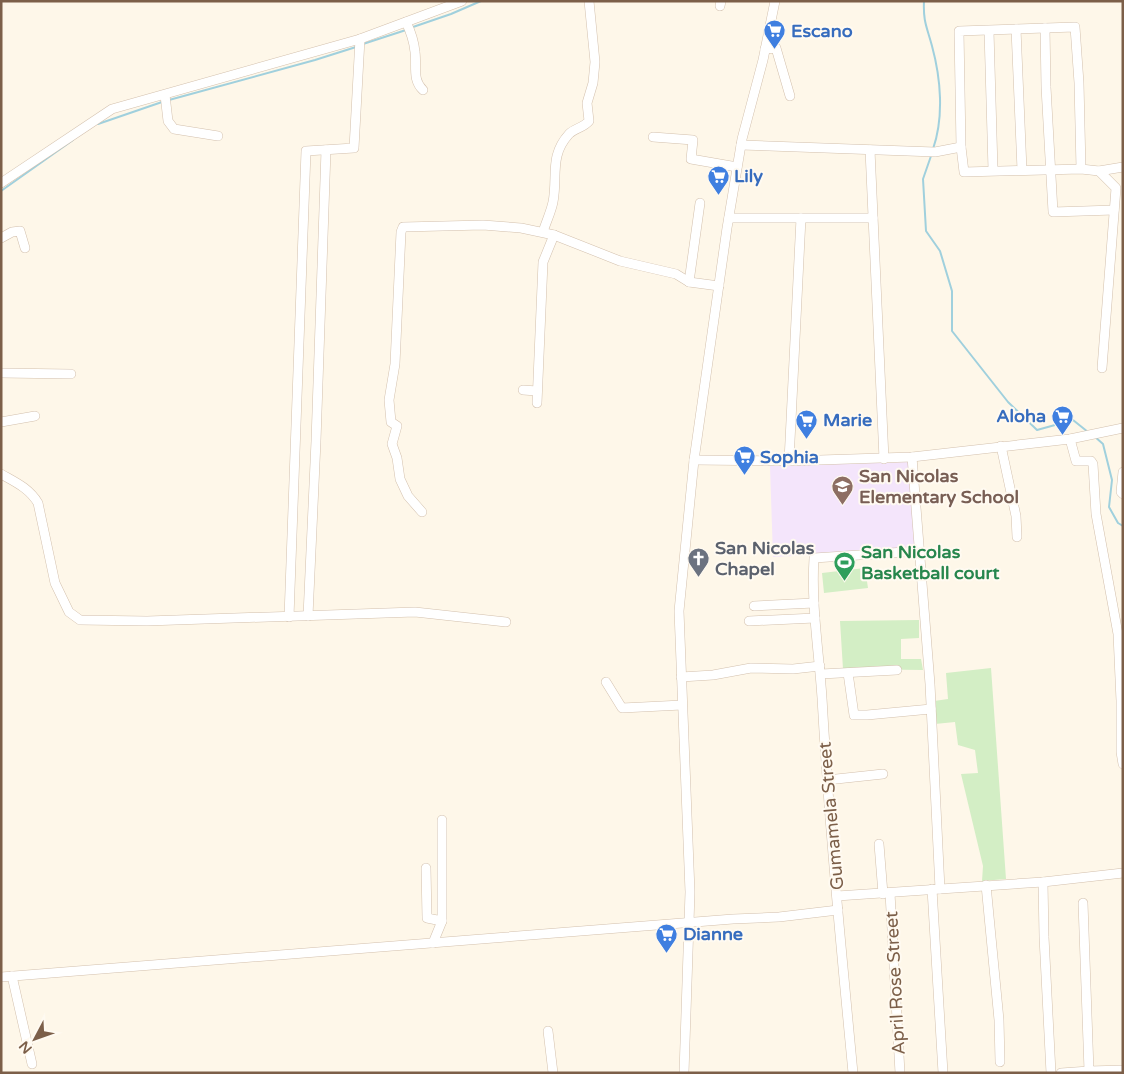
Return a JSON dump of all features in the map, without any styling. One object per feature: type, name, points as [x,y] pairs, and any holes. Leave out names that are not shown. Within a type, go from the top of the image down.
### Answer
[{"type":"street","points":[[1,183],[112,109],[360,39],[462,1]]},
{"type":"street","points":[[543,232],[554,201],[557,153],[569,134],[575,129],[585,126],[589,121],[587,104],[593,83],[595,62],[589,1]]},
{"type":"street","points":[[684,1073],[690,923],[679,611],[694,460],[729,218],[741,145],[775,1]]},
{"type":"street","points":[[406,22],[412,35],[417,83],[423,90]]},
{"type":"street","points":[[1081,169],[1075,27],[959,31],[964,172],[1081,169],[1099,171],[1123,167]]},
{"type":"street","points":[[1045,28],[1046,87],[1053,212],[1114,210]]},
{"type":"street","points":[[1016,29],[1022,170]]},
{"type":"street","points":[[989,31],[993,170]]},
{"type":"street","points":[[289,616],[306,151],[354,148],[360,39]]},
{"type":"street","points":[[765,49],[776,48],[790,96]]},
{"type":"street","points":[[165,94],[168,120],[174,129],[218,136]]},
{"type":"street","points":[[654,137],[693,140],[692,159],[737,168]]},
{"type":"street","points":[[741,145],[962,152]]},
{"type":"street","points":[[308,616],[326,150]]},
{"type":"street","points":[[870,150],[884,459]]},
{"type":"street","points":[[1099,171],[1116,188],[1102,368]]},
{"type":"street","points":[[689,282],[700,203]]},
{"type":"street","points":[[729,218],[873,218]]},
{"type":"street","points":[[789,461],[801,218]]},
{"type":"street","points":[[422,512],[408,496],[400,479],[397,458],[392,444],[397,426],[392,422],[389,400],[394,364],[402,228],[407,226],[483,225],[543,232],[620,261],[676,274],[689,282],[720,286]]},
{"type":"street","points":[[1,238],[12,232],[20,231],[25,248]]},
{"type":"street","points":[[537,403],[543,262],[554,235]]},
{"type":"street","points":[[1,373],[71,374]]},
{"type":"street","points":[[523,390],[537,390]]},
{"type":"street","points":[[1,422],[35,416]]},
{"type":"street","points":[[694,460],[789,461],[912,457],[1070,438],[1123,428]]},
{"type":"street","points":[[1070,438],[1076,461],[1091,461],[1093,464],[1096,514],[1118,634],[1121,752],[1123,764]]},
{"type":"street","points":[[1001,446],[1016,516],[1017,538]]},
{"type":"street","points":[[912,457],[931,710],[943,1073]]},
{"type":"street","points":[[1123,472],[1121,492],[1123,494]]},
{"type":"street","points":[[1,474],[24,487],[33,495],[38,503],[55,583],[69,612],[80,620],[147,621],[415,612],[506,622]]},
{"type":"street","name":"Gumamela Street","points":[[853,1073],[827,780],[814,604],[814,558],[920,551]]},
{"type":"street","points":[[754,606],[814,604]]},
{"type":"street","points":[[749,621],[815,618]]},
{"type":"street","points":[[681,677],[713,675],[751,668],[820,670],[848,673],[897,670]]},
{"type":"street","points":[[848,673],[854,715],[931,710]]},
{"type":"street","points":[[606,682],[622,708],[682,705]]},
{"type":"street","points":[[827,780],[883,774]]},
{"type":"street","points":[[433,943],[442,921],[442,820]]},
{"type":"street","name":"April Rose Street","points":[[879,844],[886,893],[900,1073]]},
{"type":"street","points":[[426,868],[426,918],[442,921]]},
{"type":"street","points":[[837,896],[1043,882],[1123,873]]},
{"type":"street","points":[[1043,882],[1051,1073]]},
{"type":"street","points":[[986,885],[999,1020],[1000,1062]]},
{"type":"street","points":[[1082,902],[1089,1071]]},
{"type":"street","points":[[1,977],[779,917],[838,910]]},
{"type":"street","points":[[12,976],[32,1064]]},
{"type":"street","points":[[548,1031],[553,1073]]},
{"type":"street","points":[[1061,1073],[1123,1070]]},
{"type":"shaded area","name":"San Nicolas Elementary School","points":[[911,462],[915,550],[773,557],[770,466]]},
{"type":"green space","name":"San Nicolas Basketball court","points":[[865,568],[868,588],[824,593],[822,573]]},
{"type":"green space","points":[[919,620],[919,638],[901,639],[901,659],[921,659],[923,670],[843,669],[840,621]]},
{"type":"green space","points":[[991,668],[1006,879],[982,881],[983,866],[961,774],[978,773],[975,750],[958,745],[955,722],[935,724],[934,701],[948,699],[946,673]]},
{"type":"waterway","points":[[413,27],[481,1]]},
{"type":"waterway","points":[[924,1],[925,19],[938,72],[940,98],[939,124],[933,149]]},
{"type":"waterway","points":[[363,44],[406,30]]},
{"type":"waterway","points":[[169,100],[356,47]]},
{"type":"waterway","points":[[98,124],[162,102]]},
{"type":"waterway","points":[[1,191],[73,140]]},
{"type":"waterway","points":[[931,156],[923,179],[926,231],[940,251],[952,291],[952,331],[1008,402],[1037,430],[1073,420],[1088,432]]},
{"type":"waterway","points":[[1094,436],[1103,444],[1112,480],[1109,507],[1118,523],[1123,526]]},
{"type":"place","name":"Escano","points":[[775,50]]},
{"type":"place","name":"Lily","points":[[718,195]]},
{"type":"place","name":"Aloha","points":[[1062,435]]},
{"type":"place","name":"Marie","points":[[807,439]]},
{"type":"place","name":"Sophia","points":[[744,476]]},
{"type":"place","name":"San Nicolas Elementary School","points":[[843,505]]},
{"type":"place","name":"San Nicolas Chapel","points":[[699,577]]},
{"type":"place","name":"San Nicolas Basketball court","points":[[845,581]]},
{"type":"place","name":"Dianne","points":[[667,953]]}]
